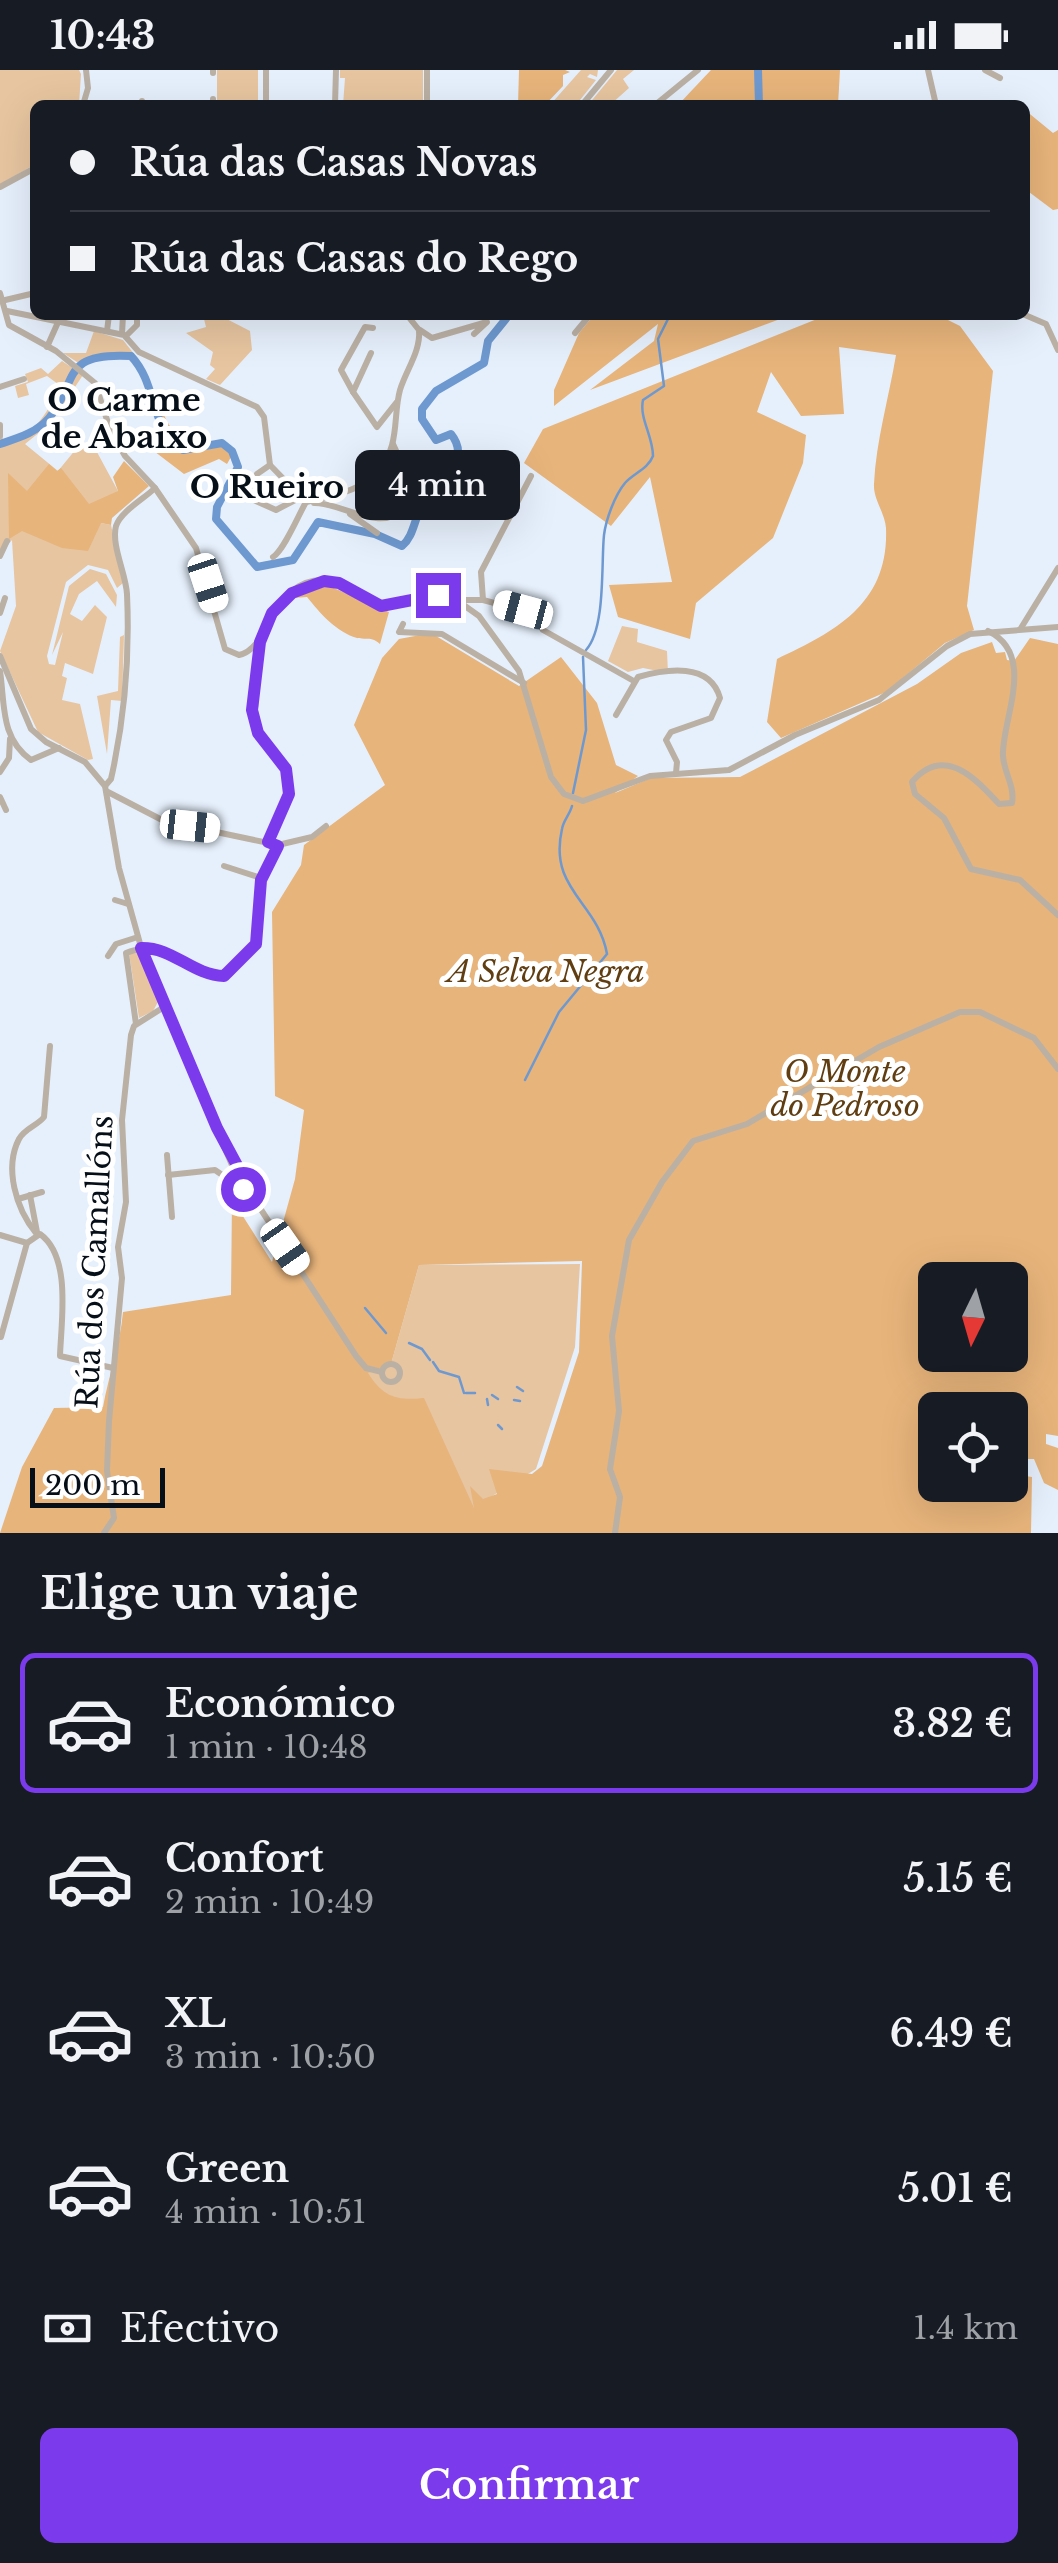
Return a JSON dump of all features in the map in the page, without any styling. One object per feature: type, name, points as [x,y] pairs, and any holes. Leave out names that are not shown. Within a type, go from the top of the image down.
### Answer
[{"type":"street","points":[[84,100],[86,70]]},
{"type":"street","points":[[266,70],[266,100]]},
{"type":"street","points":[[335,100],[336,70]]},
{"type":"street","points":[[427,70],[427,100]]},
{"type":"street","points":[[600,70],[601,83]]},
{"type":"street","points":[[586,100],[610,70]]},
{"type":"street","points":[[661,100],[698,70]]},
{"type":"street","points":[[928,70],[935,100]]},
{"type":"street","points":[[985,70],[1000,78]]},
{"type":"street","points":[[0,187],[30,171]]},
{"type":"street","points":[[30,294],[1,299],[9,324],[95,383],[110,430],[125,456],[181,523],[201,562],[225,649],[242,655],[260,642]]},
{"type":"street","points":[[6,311],[30,315]]},
{"type":"street","points":[[1030,317],[1058,331]]},
{"type":"street","points":[[47,347],[58,320],[124,335],[137,350],[261,410],[270,465],[303,499],[342,507],[368,518],[403,512],[423,480]]},
{"type":"street","points":[[92,328],[93,320]]},
{"type":"street","points":[[107,331],[108,320]]},
{"type":"street","points":[[123,320],[124,335]]},
{"type":"street","points":[[124,335],[137,325],[137,320]]},
{"type":"street","points":[[411,320],[420,332],[432,338],[487,322],[474,334]]},
{"type":"street","points":[[575,333],[586,320]]},
{"type":"street","points":[[1046,324],[1058,350]]},
{"type":"street","points":[[373,328],[365,327],[341,370],[377,426],[398,402]]},
{"type":"street","points":[[270,465],[257,474],[247,497],[276,510],[303,499],[346,494],[379,475],[393,443],[398,402],[420,332]]},
{"type":"street","points":[[354,392],[371,353]]},
{"type":"street","points":[[0,387],[24,379]]},
{"type":"street","points":[[0,425],[0,436]]},
{"type":"street","points":[[393,443],[404,468],[403,512]]},
{"type":"street","points":[[483,600],[481,572],[531,476]]},
{"type":"street","points":[[104,786],[111,780],[127,693],[127,586],[116,529],[122,516],[155,488]]},
{"type":"street","points":[[274,557],[284,549],[303,499]]},
{"type":"street","points":[[342,507],[366,527],[380,530]]},
{"type":"street","points":[[0,556],[8,541]]},
{"type":"street","points":[[1006,644],[1058,568]]},
{"type":"street","points":[[268,842],[288,804],[289,784],[281,759],[254,722],[260,642],[278,605],[317,582],[339,583],[381,606],[432,595],[458,601],[483,600],[532,614],[542,630],[632,680],[689,669],[718,691],[720,698],[711,718],[667,737],[666,748],[677,762],[676,773]]},
{"type":"street","points":[[0,613],[6,599]]},
{"type":"street","points":[[458,601],[479,616],[502,643],[524,684],[543,761],[564,794],[588,800],[644,777],[729,770],[795,735],[878,700],[952,642],[987,631],[1058,627]]},
{"type":"street","points":[[403,624],[399,632],[442,634],[524,684]]},
{"type":"street","points":[[987,631],[1006,644],[1015,683],[1016,703],[1003,756],[1012,803],[999,804],[968,770],[956,766],[927,770],[912,782],[914,794],[944,818],[971,869],[1020,880],[1058,914]]},
{"type":"street","points":[[0,656],[31,729],[85,762],[104,786],[164,821],[278,846],[312,838],[326,826]]},
{"type":"street","points":[[0,670],[1,701],[10,738],[10,758],[0,772]]},
{"type":"street","points":[[616,715],[632,680]]},
{"type":"street","points":[[10,738],[30,760],[58,748]]},
{"type":"street","points":[[104,786],[141,948],[248,1194]]},
{"type":"street","points":[[0,797],[6,810]]},
{"type":"street","points":[[141,948],[162,950],[210,976],[230,974],[256,944],[262,878],[278,846]]},
{"type":"street","points":[[224,866],[262,878]]},
{"type":"street","points":[[115,900],[128,904]]},
{"type":"street","points":[[108,956],[118,943],[138,937]]},
{"type":"street","name":"Rúa dos Camallóns","points":[[104,1533],[114,1518],[107,1471],[122,1278],[118,1246],[126,1202],[122,1120],[136,1024],[124,956],[141,948]]},
{"type":"street","points":[[136,1024],[164,1007]]},
{"type":"street","points":[[614,1533],[620,1497],[610,1469],[619,1411],[612,1336],[629,1240],[662,1182],[693,1141],[747,1124],[879,1047],[960,1012],[980,1012],[1034,1038],[1058,1068]]},
{"type":"street","points":[[50,1046],[44,1117],[21,1135],[14,1158],[18,1199],[36,1233],[45,1236],[57,1257],[65,1312],[59,1354],[113,1368]]},
{"type":"street","points":[[228,1151],[248,1194]]},
{"type":"street","points":[[167,1155],[172,1217]]},
{"type":"street","points":[[168,1175],[216,1170],[248,1194],[363,1365],[382,1372]]},
{"type":"street","points":[[18,1199],[42,1192]]},
{"type":"street","points":[[30,1195],[36,1233]]},
{"type":"street","points":[[0,1337],[27,1242],[36,1233]]},
{"type":"street","points":[[0,1235],[27,1242]]},
{"type":"shaded area","points":[[0,70],[79,70],[79,100],[30,100],[30,167],[0,185]]},
{"type":"shaded area","points":[[217,70],[258,70],[258,100],[217,100]]},
{"type":"shaded area","points":[[340,70],[423,70],[423,100],[343,100],[345,78],[340,78]]},
{"type":"shaded area","points":[[581,70],[598,70],[597,77],[587,77],[596,80],[580,100],[554,100]]},
{"type":"shaded area","points":[[617,70],[634,70],[623,79],[629,88],[616,100],[592,100]]},
{"type":"shaded area","points":[[204,320],[229,320],[250,331],[252,350],[220,385],[206,379],[215,369],[210,365],[213,352],[186,333],[206,327]]},
{"type":"shaded area","points":[[94,331],[123,340],[134,354],[77,362],[63,353],[86,353]]},
{"type":"shaded area","points":[[62,361],[83,375],[51,423],[25,444],[58,471],[76,449],[91,441],[118,491],[101,523],[111,525],[123,583],[117,588],[108,570],[88,565],[66,582],[47,656],[49,664],[55,665],[63,632],[52,655],[69,586],[90,569],[106,574],[117,595],[116,607],[97,581],[79,594],[70,614],[82,621],[95,605],[107,617],[93,674],[65,663],[62,676],[67,678],[62,700],[80,704],[93,759],[88,760],[38,732],[0,651],[16,606],[12,540],[0,554],[0,421],[3,439],[32,429],[46,413],[58,384],[47,376],[26,384],[29,395],[18,398],[15,386],[28,382],[25,374],[41,368],[48,374]]},
{"type":"shaded area","points":[[622,626],[638,629],[637,642],[667,651],[668,673],[643,668],[628,672],[608,661]]},
{"type":"shaded area","points":[[124,635],[122,701],[111,700],[107,754],[97,696],[118,691],[120,637]]},
{"type":"shaded area","points":[[138,952],[158,1002],[153,1011],[139,1018],[129,953]]},
{"type":"shaded area","points":[[580,1264],[575,1347],[536,1469],[473,1508],[401,1400],[379,1391],[367,1373],[391,1364],[419,1265]]},
{"type":"green space","points":[[519,70],[570,72],[563,75],[563,86],[550,100],[518,100]]},
{"type":"green space","points":[[711,70],[840,70],[838,100],[683,100]]},
{"type":"green space","points":[[1030,114],[1053,133],[1058,130],[1058,209],[1053,210],[1030,193]]},
{"type":"green space","points":[[590,320],[778,320],[590,390],[654,341],[658,324],[554,406],[554,390],[579,333]]},
{"type":"green space","points":[[815,320],[948,320],[960,326],[993,371],[967,606],[974,630],[945,643],[886,692],[781,738],[767,722],[777,659],[839,625],[869,595],[879,576],[886,528],[874,490],[875,468],[896,355],[839,347],[844,414],[801,416],[771,372],[757,412],[806,435],[803,463],[773,538],[696,603],[690,639],[618,617],[609,585],[672,582],[650,477],[611,526],[524,463],[543,429]]},
{"type":"green space","points":[[157,397],[167,421],[180,438],[198,445],[223,442],[235,450],[227,464],[219,459],[184,474],[146,445],[156,440]]},
{"type":"green space","points":[[124,461],[149,486],[112,518],[111,525],[101,523],[88,551],[62,548],[22,531],[9,539],[8,473],[27,491],[49,464],[57,471],[61,468],[89,504],[118,491],[113,477]]},
{"type":"green space","points":[[327,585],[389,612],[380,644],[342,631],[307,597],[293,598],[306,588]]},
{"type":"green space","points":[[431,633],[519,686],[561,657],[597,703],[616,765],[638,776],[615,793],[651,778],[740,777],[917,684],[961,653],[992,642],[996,653],[1005,652],[1007,660],[1014,661],[1030,638],[1058,644],[1058,1436],[1046,1434],[1046,1444],[1058,1448],[1058,1490],[1044,1483],[1034,1459],[1028,1459],[1028,1392],[918,1392],[918,1502],[1028,1502],[1028,1476],[1032,1477],[1031,1533],[0,1533],[22,1467],[54,1408],[103,1407],[123,1312],[231,1295],[232,1199],[272,1262],[295,1179],[304,1110],[275,1096],[272,912],[301,865],[304,845],[385,785],[354,725],[382,658],[399,639]],"holes":[[[582,1261],[579,1352],[542,1466],[532,1474],[489,1469],[497,1494],[483,1499],[470,1486],[474,1508],[424,1398],[392,1396],[368,1373],[391,1364],[419,1265]]]},
{"type":"waterway","points":[[758,70],[759,100]]},
{"type":"waterway","points":[[0,444],[44,423],[81,364],[108,356],[131,356],[146,380],[164,430],[172,441],[183,450],[222,443],[232,451],[238,467],[217,507],[216,519],[257,567],[293,560],[318,522],[375,534],[402,546],[421,508],[451,472],[458,453],[451,434],[436,440],[422,419],[422,409],[436,391],[484,363],[488,341],[505,320]]},
{"type":"waterway","points":[[586,650],[600,611],[604,535],[609,515],[625,483],[653,456],[643,400],[664,386],[658,339],[668,320]]},
{"type":"waterway","points":[[573,793],[586,730],[583,657]]},
{"type":"waterway","points":[[525,1080],[559,1012],[607,954],[602,936],[562,867],[562,829],[572,806]]},
{"type":"waterway","points":[[365,1308],[386,1333]]},
{"type":"waterway","points":[[409,1343],[422,1349],[430,1360]]},
{"type":"waterway","points":[[433,1362],[439,1371],[459,1377],[464,1393]]},
{"type":"waterway","points":[[517,1387],[523,1391]]},
{"type":"waterway","points":[[466,1393],[475,1393]]},
{"type":"waterway","points":[[492,1395],[498,1399]]},
{"type":"waterway","points":[[487,1399],[488,1405]]},
{"type":"waterway","points":[[514,1400],[520,1401]]},
{"type":"waterway","points":[[498,1425],[502,1429]]},
{"type":"district","name":"O Carme de Abaixo","points":[[124,418]]},
{"type":"district","name":"O Rueiro","points":[[267,487]]},
{"type":"route","points":[[243,1189],[248,1197],[254,1197],[217,1128],[141,948],[158,948],[210,976],[224,976],[256,944],[261,880],[278,846],[268,842],[288,804],[289,794],[286,769],[258,733],[252,710],[262,656],[260,642],[278,605],[311,583],[324,581],[339,583],[381,606],[397,606],[438,595]]},
{"type":"park label","name":"A Selva Negra","points":[[546,972]]},
{"type":"park label","name":"O Monte do Pedroso","points":[[845,1089]]}]
